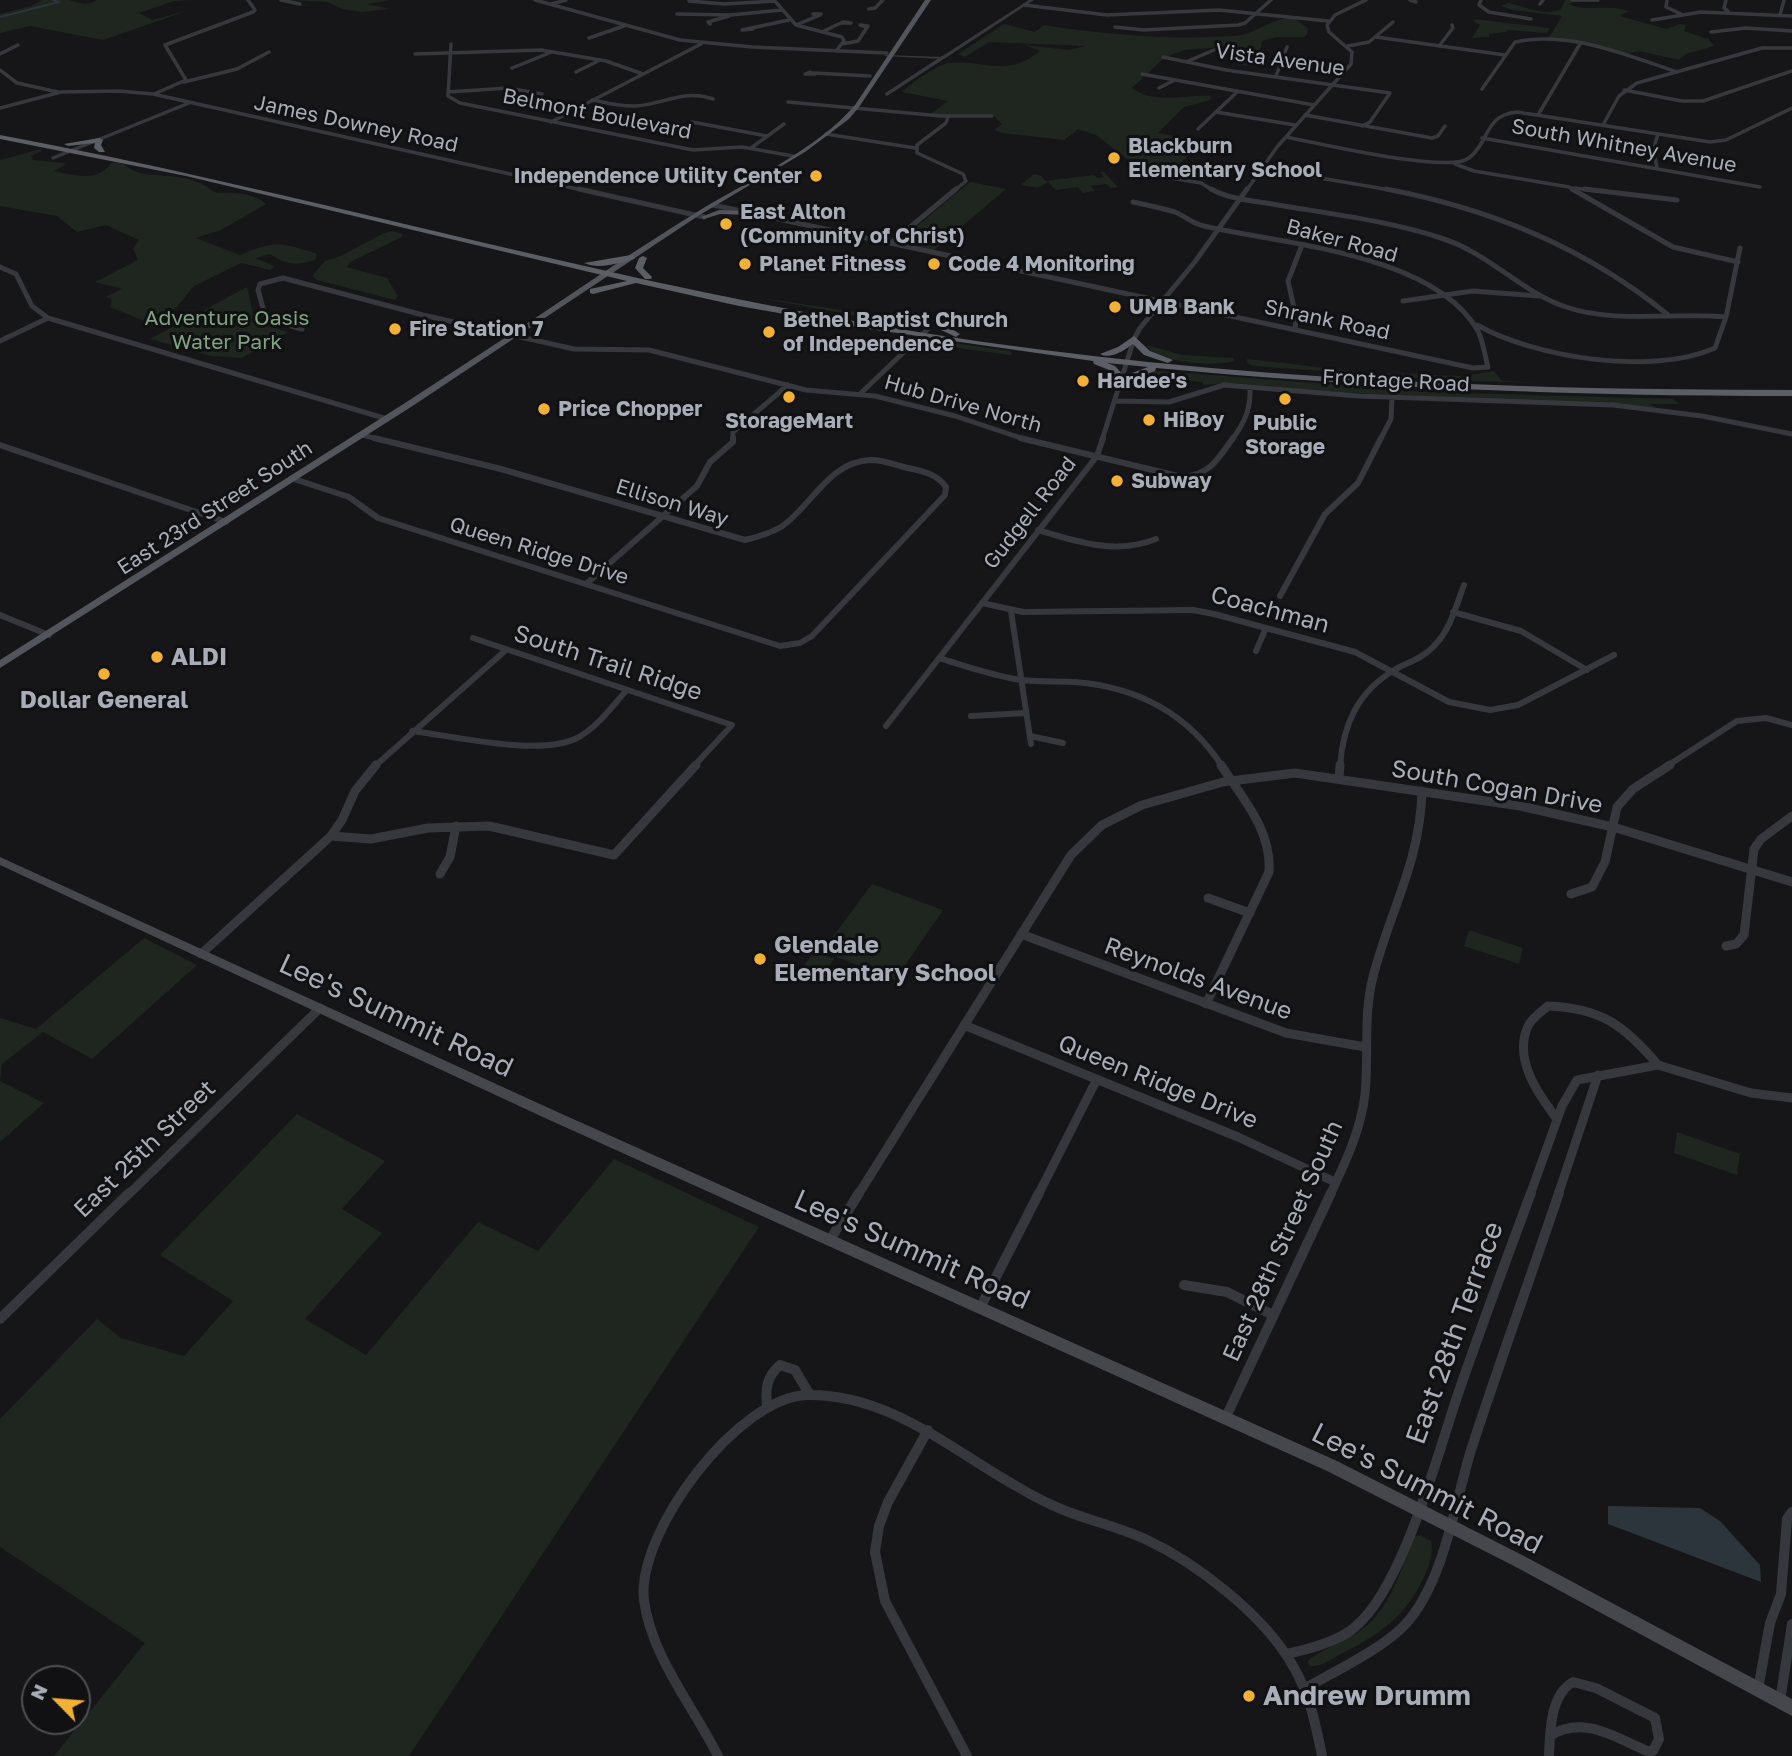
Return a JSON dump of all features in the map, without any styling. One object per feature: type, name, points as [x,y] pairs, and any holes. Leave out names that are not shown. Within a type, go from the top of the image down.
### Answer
[{"type":"highway","points":[[0,134],[102,150],[584,265],[631,257]]},
{"type":"highway","points":[[75,146],[99,140]]},
{"type":"highway","points":[[99,140],[97,146],[102,150]]},
{"type":"highway","points":[[75,146],[750,305],[895,330],[956,334],[1128,359]]},
{"type":"highway","points":[[643,258],[639,268],[651,281]]},
{"type":"highway","points":[[584,265],[590,279],[589,290],[651,281],[1102,363],[1112,368],[1122,380],[1143,370],[1183,365],[1480,384],[1612,388],[1792,387]]},
{"type":"highway","points":[[939,321],[944,328],[956,334]]},
{"type":"highway","points":[[895,330],[909,338],[911,345]]},
{"type":"highway","points":[[1105,354],[1121,349],[1134,339],[1151,355],[1183,365]]},
{"type":"highway","points":[[1048,353],[1357,383],[1474,390],[1661,395],[1792,393]]},
{"type":"main road","points":[[793,156],[854,105],[870,76],[890,55],[919,0]]},
{"type":"main road","points":[[793,156],[826,134],[854,105],[928,0]]},
{"type":"main road","name":"East 23rd Street South","points":[[717,206],[793,156]]},
{"type":"main road","name":"East 23rd Street South","points":[[615,272],[631,257],[732,198],[743,188]]},
{"type":"main road","points":[[732,198],[732,205],[750,213]]},
{"type":"main road","points":[[700,216],[719,212],[750,213]]},
{"type":"main road","name":"East 23rd Street South","points":[[0,665],[615,272],[643,258],[700,216]]},
{"type":"main road","name":"East 23rd Street South","points":[[518,335],[528,326],[589,290]]},
{"type":"main road","points":[[497,330],[528,326]]},
{"type":"main road","name":"Lee's Summit Road","points":[[0,861],[1332,1466],[1448,1524],[1786,1704]]},
{"type":"street","points":[[184,82],[186,80],[166,45],[253,12],[255,10],[248,0]]},
{"type":"street","points":[[281,0],[300,4]]},
{"type":"street","points":[[535,0],[624,26],[702,43],[942,58]]},
{"type":"street","points":[[551,4],[566,0]]},
{"type":"street","points":[[695,1],[774,0],[796,25],[842,37],[842,44]]},
{"type":"street","points":[[887,94],[1032,0]]},
{"type":"street","points":[[1115,27],[1144,30],[1240,24],[1271,0]]},
{"type":"street","points":[[1024,5],[1118,16],[1219,10],[1328,21],[1366,0]]},
{"type":"street","points":[[1410,0],[1416,2]]},
{"type":"street","points":[[1481,0],[1479,6],[1489,12],[1531,19]]},
{"type":"street","points":[[1572,0],[1598,0]]},
{"type":"street","points":[[1667,0],[1666,7],[1681,14]]},
{"type":"street","points":[[1726,0],[1724,8],[1728,12]]},
{"type":"street","points":[[1780,15],[1784,0]]},
{"type":"street","points":[[869,9],[875,8],[881,1]]},
{"type":"street","points":[[1171,4],[1183,11]]},
{"type":"street","points":[[683,12],[731,15],[782,10]]},
{"type":"street","points":[[1065,19],[1074,12]]},
{"type":"street","points":[[1652,20],[1681,14],[1728,12],[1792,16]]},
{"type":"street","points":[[716,21],[731,15]]},
{"type":"street","points":[[796,25],[817,16]]},
{"type":"street","points":[[1106,33],[1120,21],[1118,16]]},
{"type":"street","points":[[753,29],[789,19]]},
{"type":"street","points":[[1328,21],[1329,32],[1348,46],[1364,44],[1393,22]]},
{"type":"street","points":[[824,31],[841,23]]},
{"type":"street","points":[[1439,46],[1453,28],[1452,25]]},
{"type":"street","points":[[589,38],[624,26]]},
{"type":"street","points":[[836,51],[842,44],[858,41],[866,27]]},
{"type":"street","points":[[1711,32],[1746,29],[1792,31]]},
{"type":"street","points":[[1376,37],[1505,55]]},
{"type":"street","points":[[1482,89],[1515,42],[1520,40],[1541,39],[1601,48],[1677,72]]},
{"type":"street","points":[[551,122],[702,43]]},
{"type":"street","points":[[451,44],[448,92],[508,88],[542,94]]},
{"type":"street","points":[[1538,115],[1580,44]]},
{"type":"street","points":[[0,54],[18,45]]},
{"type":"street","name":"Gudgell Road","points":[[886,726],[1097,456],[1134,339],[1219,229],[1280,144],[1352,61],[1353,56],[1348,46]]},
{"type":"street","points":[[1276,76],[1287,47]]},
{"type":"street","points":[[1603,125],[1624,90],[1637,83],[1762,48],[1792,48]]},
{"type":"street","points":[[415,54],[530,49],[600,60],[643,74]]},
{"type":"street","points":[[1188,61],[1214,50]]},
{"type":"street","points":[[512,68],[552,51]]},
{"type":"street","points":[[153,94],[184,82],[215,76],[247,65],[269,52]]},
{"type":"street","name":"Vista Avenue","points":[[1163,57],[1390,93],[1370,122],[1362,126]]},
{"type":"street","points":[[576,72],[600,60]]},
{"type":"street","points":[[0,70],[17,83],[61,92]]},
{"type":"street","points":[[1624,90],[1682,101],[1703,101],[1792,71]]},
{"type":"street","points":[[814,73],[870,76]]},
{"type":"street","points":[[1142,74],[1314,104]]},
{"type":"street","points":[[1159,88],[1173,81]]},
{"type":"street","name":"James Downey Road","points":[[0,108],[61,92],[119,91],[153,94],[700,216]]},
{"type":"street","name":"Belmont Boulevard","points":[[448,92],[450,99],[460,103],[693,150],[751,148],[793,156]]},
{"type":"street","points":[[1198,129],[1237,92]]},
{"type":"street","points":[[592,100],[634,106],[681,95],[700,95],[713,99]]},
{"type":"street","points":[[53,159],[75,146],[99,140],[189,103]]},
{"type":"street","points":[[788,103],[854,105],[948,117],[992,116]]},
{"type":"street","points":[[1455,164],[1467,160],[1501,114],[1538,115],[1720,141],[1792,108]]},
{"type":"street","points":[[1216,112],[1295,125]]},
{"type":"street","points":[[1305,115],[1432,138],[1438,136],[1445,126]]},
{"type":"street","points":[[826,134],[915,148],[946,123],[948,117]]},
{"type":"street","points":[[692,122],[767,136]]},
{"type":"street","points":[[751,148],[784,124]]},
{"type":"street","points":[[1657,167],[1653,150],[1658,134]]},
{"type":"street","points":[[1286,137],[1308,142]]},
{"type":"street","name":"South Whitney Avenue","points":[[1482,138],[1760,187]]},
{"type":"street","points":[[1280,144],[1308,142],[1455,164],[1474,171],[1569,187],[1677,200]]},
{"type":"street","points":[[891,243],[964,184],[966,178],[956,170],[922,157],[915,148]]},
{"type":"street","points":[[1262,168],[1424,197],[1504,219],[1573,251],[1667,314]]},
{"type":"street","points":[[1142,173],[1201,183],[1218,193],[1369,221],[1441,238],[1488,258],[1540,296],[1568,308],[1593,314],[1726,317]]},
{"type":"street","points":[[1569,187],[1673,247],[1738,262]]},
{"type":"street","name":"Baker Road","points":[[1133,202],[1177,212],[1189,221],[1219,229],[1351,255],[1388,267],[1443,295],[1475,324],[1489,366],[1485,369]]},
{"type":"street","name":"Shrank Road","points":[[717,206],[1485,369]]},
{"type":"street","points":[[1295,330],[1297,313],[1288,280],[1302,245]]},
{"type":"street","points":[[1475,324],[1508,340],[1568,357],[1700,356],[1714,348],[1726,317],[1740,248]]},
{"type":"street","points":[[0,267],[16,274],[32,306],[48,318],[387,419]]},
{"type":"street","points":[[302,329],[266,319],[258,290],[260,284],[273,278],[283,278],[423,316],[518,335]]},
{"type":"street","points":[[1403,301],[1473,291],[1540,296]]},
{"type":"street","points":[[0,341],[48,318]]},
{"type":"street","points":[[861,393],[925,332]]},
{"type":"street","name":"Hub Drive North","points":[[518,335],[574,349],[649,350],[788,385],[818,391],[861,393],[955,416],[1007,435],[1175,476],[1205,474],[1247,418],[1251,405],[1250,387]]},
{"type":"street","points":[[586,584],[697,486],[710,462],[733,442],[733,432],[788,385]]},
{"type":"street","name":"Frontage Road","points":[[1115,401],[1163,403],[1209,386],[1250,387],[1392,397],[1613,405],[1678,412],[1792,434]]},
{"type":"street","points":[[1280,596],[1325,514],[1358,482],[1391,419],[1392,397]]},
{"type":"street","name":"Ellison Way","points":[[362,435],[501,468],[736,539],[758,539],[778,531],[840,470],[853,463],[879,461],[934,475],[946,486],[945,495],[812,636],[800,643],[780,646]]},
{"type":"street","points":[[0,445],[226,522]]},
{"type":"street","name":"Queen Ridge Drive","points":[[294,479],[349,497],[378,519],[780,646]]},
{"type":"street","points":[[1038,530],[1107,547],[1142,545],[1156,539]]},
{"type":"street","points":[[1339,779],[1341,742],[1351,711],[1368,688],[1434,647],[1444,633],[1464,585]]},
{"type":"street","name":"Coachman","points":[[982,603],[1010,611],[1193,610],[1355,652],[1449,702],[1467,707],[1494,709],[1518,705],[1587,670]]},
{"type":"street","points":[[1010,611],[1031,740],[1063,743]]},
{"type":"street","points":[[1453,612],[1521,631],[1587,670],[1614,655]]},
{"type":"street","points":[[0,615],[49,635]]},
{"type":"street","points":[[1256,651],[1266,628]]},
{"type":"street","name":"South Trail Ridge","points":[[456,826],[489,825],[511,829],[614,855],[732,725],[473,638]]},
{"type":"street","points":[[201,954],[331,836],[367,773],[506,650]]},
{"type":"street","points":[[939,657],[1021,680],[1096,684],[1159,705],[1195,730],[1261,826],[1270,848],[1269,872],[1206,1004]]},
{"type":"street","points":[[412,731],[536,745],[558,744],[577,738],[627,690]]},
{"type":"street","points":[[971,716],[1027,713]]},
{"type":"street","points":[[1571,894],[1592,887],[1605,862],[1617,807],[1633,789],[1737,721],[1766,718],[1792,725]]},
{"type":"street","name":"South Cogan Drive","points":[[830,1240],[1071,855],[1102,825],[1151,801],[1230,781],[1276,773],[1339,779],[1520,806],[1613,827],[1792,882]]},
{"type":"street","name":"East 28th Street South","points":[[1226,1419],[1335,1182],[1362,1114],[1367,1084],[1367,1006],[1373,976],[1419,846],[1423,819],[1422,791]]},
{"type":"street","points":[[1726,946],[1736,944],[1744,935],[1754,849],[1761,839],[1792,816]]},
{"type":"street","points":[[331,836],[371,838],[456,826],[450,858],[440,874]]},
{"type":"street","points":[[1208,898],[1250,913]]},
{"type":"street","name":"Reynolds Avenue","points":[[1021,934],[1286,1032],[1365,1048]]},
{"type":"street","points":[[1558,1119],[1542,1100],[1527,1075],[1525,1049],[1528,1025],[1548,1006],[1573,1006],[1606,1016],[1625,1028],[1658,1065],[1752,1093],[1792,1098]]},
{"type":"street","name":"East 25th Street","points":[[0,1320],[320,1008]]},
{"type":"street","name":"Queen Ridge Drive","points":[[964,1025],[1238,1137],[1335,1182]]},
{"type":"street","name":"East 28th Terrace","points":[[1286,1654],[1307,1650],[1354,1629],[1368,1614],[1389,1582],[1419,1510],[1458,1394],[1558,1119],[1577,1080],[1658,1065]]},
{"type":"street","name":"East 28th Terrace","points":[[1304,1689],[1374,1649],[1409,1623],[1430,1584],[1598,1075]]},
{"type":"street","points":[[980,1308],[1097,1079]]},
{"type":"street","points":[[1184,1285],[1227,1292],[1273,1315]]},
{"type":"street","points":[[767,1405],[765,1391],[769,1378],[780,1365],[795,1370],[810,1395]]},
{"type":"street","points":[[718,1756],[668,1666],[649,1625],[644,1595],[648,1561],[663,1528],[715,1450],[732,1431],[767,1405],[791,1396],[810,1395],[845,1398],[908,1418],[981,1466],[1059,1509],[1154,1544],[1199,1573],[1242,1607],[1286,1654],[1304,1689],[1322,1756]]},
{"type":"street","points":[[928,1430],[888,1502],[879,1526],[876,1552],[885,1601],[967,1756]]},
{"type":"street","points":[[1758,1689],[1770,1623],[1781,1594],[1787,1519],[1792,1512]]},
{"type":"street","points":[[1786,1704],[1792,1624]]},
{"type":"street","points":[[1549,1756],[1551,1735],[1553,1714],[1564,1688],[1573,1682],[1596,1688],[1655,1718],[1659,1739],[1653,1751],[1647,1751],[1576,1724],[1562,1727],[1551,1735]]},
{"type":"green space","points":[[42,0],[68,0],[86,4],[97,0],[191,0],[174,1],[139,13],[152,20],[187,11],[103,40],[30,26],[0,33],[0,14],[31,6]]},
{"type":"green space","points":[[290,0],[390,0],[367,4],[390,9],[361,12],[343,9],[327,2]]},
{"type":"green space","points":[[1565,0],[1577,0],[1569,4],[1575,6],[1628,11],[1620,16],[1666,29],[1680,24],[1686,25],[1684,31],[1708,39],[1714,46],[1686,54],[1679,60],[1639,51],[1626,54],[1599,46],[1548,39],[1562,16],[1501,6],[1508,3],[1547,12],[1561,9]]},
{"type":"green space","points":[[1289,18],[1308,28],[1307,34],[1304,37],[1276,37],[1262,41],[1257,66],[1238,65],[1238,53],[1233,50],[1233,46],[1185,50],[1165,57],[1132,88],[1150,96],[1211,96],[1210,100],[1184,107],[1158,133],[1204,141],[1167,176],[1143,171],[1096,135],[1078,129],[1064,140],[1003,133],[994,130],[1002,124],[993,115],[929,115],[948,101],[902,92],[924,75],[949,63],[1006,66],[1028,59],[1040,51],[1025,45],[1069,50],[1085,46],[989,42],[965,57],[958,54],[1004,24],[1035,32],[1044,25],[1138,36],[1209,37],[1241,35]]},
{"type":"green space","points":[[1474,19],[1550,28],[1546,33],[1507,30],[1489,34],[1489,37],[1472,38],[1480,25]]},
{"type":"green space","points":[[41,149],[31,156],[33,160],[64,163],[65,165],[54,171],[85,176],[99,173],[111,163],[119,163],[140,173],[193,180],[216,193],[256,197],[266,204],[221,230],[196,238],[240,255],[271,245],[286,245],[317,254],[315,260],[291,263],[270,254],[256,258],[274,266],[271,270],[241,263],[194,286],[176,308],[147,322],[110,307],[112,299],[105,297],[122,289],[95,282],[138,260],[133,248],[139,240],[106,225],[77,232],[57,216],[0,206],[0,160]]},
{"type":"green space","points":[[1100,172],[1104,172],[1118,187],[1111,188],[1106,184],[1091,186],[1095,191],[1083,193],[1078,187],[1056,190],[1048,182],[1038,188],[1021,185],[1034,174],[1046,181],[1094,175],[1097,178],[1104,177]]},
{"type":"green space","points":[[970,182],[1006,189],[934,250],[899,241]]},
{"type":"green space","points":[[392,231],[402,234],[402,237],[350,262],[347,267],[387,278],[398,296],[395,300],[317,280],[312,276],[325,261]]},
{"type":"green space","name":"Adventure Oasis Water Park","points":[[247,287],[255,322],[288,332],[242,358],[211,356],[150,339]]},
{"type":"green space","points":[[755,297],[882,316],[874,319]]},
{"type":"green space","points":[[933,340],[1012,353],[1010,355],[937,345],[914,349],[922,342]]},
{"type":"green space","points":[[1147,345],[1182,355],[1234,358],[1234,361],[1215,364],[1173,360],[1152,351]]},
{"type":"green space","points":[[1247,359],[1361,372],[1421,374],[1422,378],[1253,366],[1248,364]]},
{"type":"green space","points":[[1148,370],[1428,392],[1673,399],[1680,404],[1650,404],[1657,408],[1340,392],[1229,383],[1203,385],[1203,382],[1152,377],[1137,379]]},
{"type":"green space","points":[[1494,371],[1502,381],[1546,383],[1436,380],[1432,375],[1465,376]]},
{"type":"green space","points":[[872,884],[943,910],[895,980],[822,951]]},
{"type":"green space","points":[[1469,930],[1523,948],[1519,964],[1464,946]]},
{"type":"green space","points":[[144,938],[197,965],[92,1059],[43,1032],[2,1064],[0,1081],[0,1018],[36,1029]]},
{"type":"green space","points":[[814,952],[834,959],[817,983],[797,975]]},
{"type":"green space","points":[[0,1081],[44,1103],[0,1142]]},
{"type":"green space","points":[[297,1114],[385,1161],[342,1209],[382,1233],[305,1319],[366,1355],[478,1222],[538,1251],[614,1159],[759,1227],[409,1756],[54,1756],[71,1735],[91,1735],[91,1710],[145,1643],[0,1547],[0,1419],[97,1319],[121,1338],[184,1356],[233,1301],[160,1255]]},
{"type":"green space","points":[[1677,1132],[1740,1154],[1737,1175],[1674,1153]]},
{"type":"green space","points":[[1420,1535],[1431,1541],[1429,1564],[1417,1591],[1399,1614],[1366,1640],[1324,1663],[1309,1666],[1308,1661],[1311,1658],[1358,1632],[1374,1619],[1389,1598],[1413,1537]]},
{"type":"shaded area","points":[[1608,1506],[1700,1508],[1720,1521],[1760,1565],[1761,1582],[1608,1524]]},
{"type":"waterway","points":[[0,17],[59,2],[53,0]]},
{"type":"place","name":"Blackburn Elementary School","points":[[1114,158]]},
{"type":"place","name":"Independence Utility Center","points":[[816,176]]},
{"type":"place","name":"East Alton (Community of Christ)","points":[[726,224]]},
{"type":"place","name":"Planet Fitness","points":[[745,264]]},
{"type":"place","name":"Code 4 Monitoring","points":[[934,264]]},
{"type":"place","name":"UMB Bank","points":[[1115,307]]},
{"type":"place","name":"Fire Station 7","points":[[395,329]]},
{"type":"place","name":"Bethel Baptist Church of Independence","points":[[769,332]]},
{"type":"place","name":"Hardee's","points":[[1083,381]]},
{"type":"place","name":"StorageMart","points":[[789,397]]},
{"type":"place","name":"Public Storage","points":[[1285,399]]},
{"type":"place","name":"Price Chopper","points":[[544,409]]},
{"type":"place","name":"HiBoy","points":[[1149,420]]},
{"type":"place","name":"Subway","points":[[1117,481]]},
{"type":"place","name":"ALDI","points":[[157,657]]},
{"type":"place","name":"Dollar General","points":[[104,674]]},
{"type":"place","name":"Glendale Elementary School","points":[[760,959]]},
{"type":"place","name":"Andrew Drumm","points":[[1249,1696]]}]
